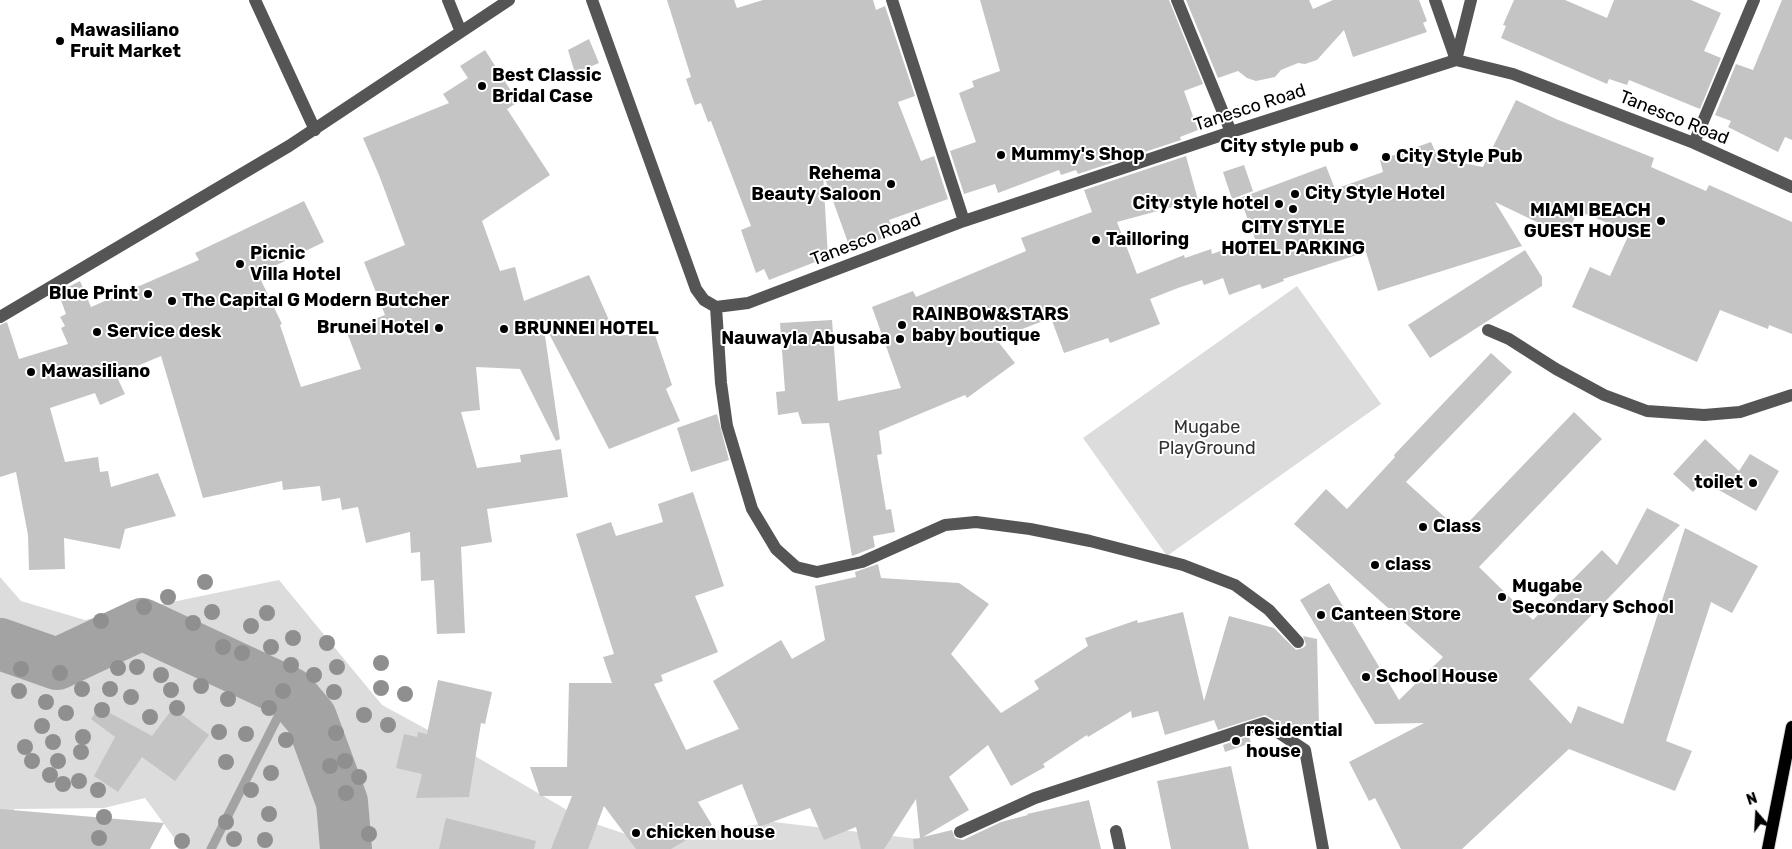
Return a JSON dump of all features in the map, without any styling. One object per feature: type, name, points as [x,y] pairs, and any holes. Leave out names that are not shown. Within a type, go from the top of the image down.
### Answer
[{"type":"main road","points":[[1768,849],[1792,727]]},
{"type":"street","points":[[255,0],[314,130]]},
{"type":"street","points":[[448,0],[461,32]]},
{"type":"street","points":[[592,0],[696,289],[704,300],[716,307],[721,382],[727,426],[752,508],[776,549],[796,567],[817,572],[862,562],[945,525],[976,522],[1030,529],[1090,540],[1184,565],[1235,585],[1269,610],[1298,642]]},
{"type":"street","points":[[892,0],[964,222]]},
{"type":"street","points":[[1177,0],[1231,132]]},
{"type":"street","points":[[1435,0],[1456,60]]},
{"type":"street","points":[[1456,60],[1471,0]]},
{"type":"street","points":[[1694,144],[1754,0]]},
{"type":"street","points":[[0,317],[314,130],[507,1]]},
{"type":"street","name":"Tanesco Road","points":[[716,307],[748,303],[964,222],[1231,132],[1456,60],[1513,74],[1694,144],[1792,187]]},
{"type":"street","points":[[1488,330],[1509,339],[1556,369],[1604,395],[1647,411],[1704,415],[1740,412],[1792,395]]},
{"type":"street","points":[[960,832],[1035,798],[1264,723],[1305,750],[1323,849]]},
{"type":"street","points":[[1116,831],[1120,849]]},
{"type":"green space","name":"Mugabe PlayGround","points":[[1297,286],[1381,404],[1167,556],[1083,438]]},
{"type":"green space","points":[[0,577],[21,601],[85,620],[279,580],[382,705],[463,749],[584,820],[646,841],[774,822],[1002,849],[178,849],[175,839],[145,798],[104,808],[14,809],[8,842],[0,845]]},
{"type":"building","points":[[667,0],[734,0],[737,8],[763,0],[873,0],[876,10],[885,6],[915,96],[898,102],[921,161],[934,156],[948,199],[889,220],[894,234],[851,251],[823,173],[828,257],[769,280],[764,269],[756,273],[741,230],[751,226],[711,121],[708,122],[701,103],[695,105],[686,79],[691,77]]},
{"type":"building","points":[[980,0],[1169,0],[1203,84],[1184,91],[1198,130],[1180,137],[1181,140],[1078,174],[1076,170],[1061,175],[1059,170],[998,193],[995,184],[964,194],[950,151],[976,142],[959,93],[974,87],[972,81],[1000,71]]},
{"type":"building","points":[[1186,0],[1309,0],[1313,9],[1333,0],[1419,0],[1427,21],[1423,23],[1427,32],[1353,57],[1344,30],[1317,60],[1305,64],[1298,63],[1281,70],[1275,77],[1256,81],[1247,78],[1238,71],[1218,78]]},
{"type":"building","points":[[1514,0],[1565,0],[1607,18],[1614,0],[1691,0],[1721,13],[1704,51],[1721,58],[1700,109],[1629,80],[1627,85],[1609,79],[1607,84],[1501,38],[1506,26],[1503,25]]},
{"type":"building","points":[[1782,0],[1792,0],[1792,140],[1785,137],[1778,152],[1728,127],[1731,121],[1715,115],[1736,64],[1753,70]]},
{"type":"building","points":[[589,39],[599,63],[575,73],[568,50]]},
{"type":"building","points":[[485,50],[518,102],[507,109],[550,175],[482,221],[500,271],[515,267],[524,301],[589,275],[616,336],[654,332],[672,385],[666,389],[680,421],[609,449],[543,322],[560,439],[556,441],[520,369],[476,367],[480,410],[461,412],[477,468],[521,462],[520,455],[561,449],[568,497],[487,509],[492,542],[461,547],[465,633],[437,634],[434,580],[421,581],[420,552],[411,553],[410,532],[366,543],[358,507],[342,510],[340,498],[322,501],[320,486],[283,490],[282,481],[203,498],[161,356],[116,375],[125,394],[100,405],[95,393],[50,408],[65,462],[98,457],[100,472],[108,471],[111,487],[158,473],[176,516],[125,529],[120,549],[64,538],[65,569],[29,570],[28,535],[16,472],[0,477],[0,325],[7,322],[19,359],[68,344],[61,328],[65,326],[60,317],[66,314],[58,292],[80,281],[91,307],[199,260],[195,253],[304,201],[324,242],[258,274],[282,324],[280,325],[301,387],[361,369],[346,330],[385,315],[364,262],[405,245],[363,138],[449,103],[443,94],[468,78],[460,66]]},
{"type":"building","points":[[1516,100],[1556,119],[1654,158],[1651,167],[1706,191],[1709,185],[1792,222],[1792,334],[1769,325],[1768,329],[1720,310],[1697,362],[1572,307],[1590,267],[1610,276],[1630,232],[1578,211],[1566,236],[1495,202],[1522,246],[1378,291],[1366,252],[1283,279],[1284,281],[1262,289],[1260,284],[1229,295],[1223,278],[1204,285],[1202,280],[1178,288],[1150,299],[1160,324],[1110,343],[1108,338],[1064,353],[1051,318],[996,339],[1015,363],[967,398],[965,395],[879,431],[882,454],[877,455],[886,510],[891,509],[895,532],[873,536],[875,547],[852,556],[829,423],[802,424],[798,412],[778,415],[776,392],[785,391],[780,323],[832,320],[838,401],[901,388],[872,307],[913,291],[916,297],[1026,251],[1021,238],[1092,212],[1084,190],[1186,156],[1198,200],[1117,222],[1137,274],[1184,255],[1185,258],[1211,249],[1212,254],[1255,239],[1240,198],[1326,166],[1335,189],[1383,172],[1380,160],[1431,142],[1438,158],[1483,167]]},
{"type":"building","name":"CITY STYLE HOTEL PARKING","points":[[1244,165],[1253,191],[1232,199],[1223,172]]},
{"type":"building","points":[[1525,250],[1542,277],[1542,286],[1430,358],[1408,325]]},
{"type":"building","points":[[1491,353],[1512,372],[1406,482],[1460,531],[1574,412],[1602,439],[1479,567],[1533,620],[1602,550],[1617,565],[1647,508],[1680,525],[1529,679],[1571,724],[1578,706],[1623,724],[1685,528],[1758,566],[1732,613],[1711,602],[1666,741],[1692,751],[1675,791],[1569,749],[1462,849],[1401,849],[1375,798],[1369,801],[1349,762],[1424,723],[1375,724],[1300,600],[1329,583],[1399,700],[1443,657],[1294,524],[1326,489],[1347,509],[1395,457],[1394,455]]},
{"type":"building","points":[[717,414],[729,460],[691,472],[677,428]]},
{"type":"building","points":[[1705,439],[1739,471],[1750,454],[1779,471],[1756,511],[1703,481],[1693,492],[1673,474]]},
{"type":"building","points":[[693,492],[724,586],[695,596],[718,652],[661,675],[663,681],[654,684],[686,750],[739,729],[713,681],[781,640],[792,659],[825,640],[815,586],[856,577],[855,572],[878,564],[881,578],[959,583],[989,604],[951,654],[1001,713],[1039,689],[1034,681],[1088,646],[1085,638],[1137,620],[1138,623],[1183,612],[1204,701],[1229,616],[1274,628],[1296,650],[1306,645],[1303,636],[1317,639],[1319,726],[1284,726],[1265,715],[1218,730],[1214,720],[1165,735],[1158,711],[1132,718],[1131,711],[1088,737],[1087,735],[1043,764],[1045,767],[1011,786],[988,745],[949,777],[969,810],[923,837],[952,830],[955,838],[963,840],[1001,822],[1089,800],[1101,849],[914,849],[913,839],[920,838],[916,799],[884,849],[861,849],[856,827],[824,840],[810,808],[759,827],[742,784],[698,802],[712,825],[671,849],[636,849],[604,806],[588,849],[551,849],[572,796],[540,796],[530,767],[567,767],[569,683],[612,683],[603,657],[614,654],[576,534],[611,522],[616,536],[663,522],[658,504]]},
{"type":"building","points":[[438,680],[492,692],[485,724],[481,723],[469,797],[416,798],[422,774],[396,768],[404,734],[417,737],[418,732],[427,734]]},
{"type":"building","points":[[99,707],[152,736],[173,708],[209,735],[175,781],[142,757],[118,792],[94,776],[115,737],[91,719]]},
{"type":"building","points":[[1249,736],[1251,743],[1225,752],[1223,745]]},
{"type":"building","points":[[1231,766],[1249,849],[1171,849],[1157,781]]},
{"type":"building","points":[[0,809],[164,823],[150,849],[0,849]]},
{"type":"building","points":[[446,818],[536,841],[534,849],[439,849]]},
{"type":"waterway","points":[[0,644],[57,664],[142,624],[290,693],[311,718],[342,802],[346,849]]},
{"type":"waterway","points":[[211,849],[290,693]]},
{"type":"place","name":"Mawasiliano Fruit Market","points":[[60,41]]},
{"type":"place","name":"Best Classic Bridal Case","points":[[482,86]]},
{"type":"place","name":"City style pub","points":[[1354,147]]},
{"type":"place","name":"Mummy's Shop","points":[[1001,155]]},
{"type":"place","name":"City Style Pub","points":[[1386,157]]},
{"type":"place","name":"Rehema Beauty Saloon","points":[[891,184]]},
{"type":"place","name":"City Style Hotel","points":[[1295,194]]},
{"type":"place","name":"City style hotel","points":[[1279,204]]},
{"type":"place","name":"CITY STYLE HOTEL PARKING","points":[[1293,209]]},
{"type":"place","name":"MIAMI BEACH GUEST HOUSE","points":[[1661,221]]},
{"type":"place","name":"Tailloring","points":[[1096,240]]},
{"type":"place","name":"Picnic Villa Hotel","points":[[240,264]]},
{"type":"place","name":"Blue Print","points":[[148,294]]},
{"type":"place","name":"The Capital G Modern Butcher","points":[[172,301]]},
{"type":"place","name":"RAINBOW&STARS baby boutique","points":[[902,325]]},
{"type":"place","name":"Brunei Hotel","points":[[439,328]]},
{"type":"place","name":"BRUNNEI HOTEL","points":[[504,329]]},
{"type":"place","name":"Service desk","points":[[97,332]]},
{"type":"place","name":"Nauwayla Abusaba","points":[[900,339]]},
{"type":"place","name":"Mawasiliano","points":[[31,372]]},
{"type":"place","name":"toilet","points":[[1753,483]]},
{"type":"place","name":"Class","points":[[1423,527]]},
{"type":"place","name":"class","points":[[1375,565]]},
{"type":"place","name":"Mugabe Secondary School","points":[[1502,597]]},
{"type":"place","name":"Canteen Store","points":[[1321,615]]},
{"type":"place","name":"School House","points":[[1366,677]]},
{"type":"place","name":"residential house","points":[[1236,741]]},
{"type":"place","name":"chicken house","points":[[636,833]]}]
